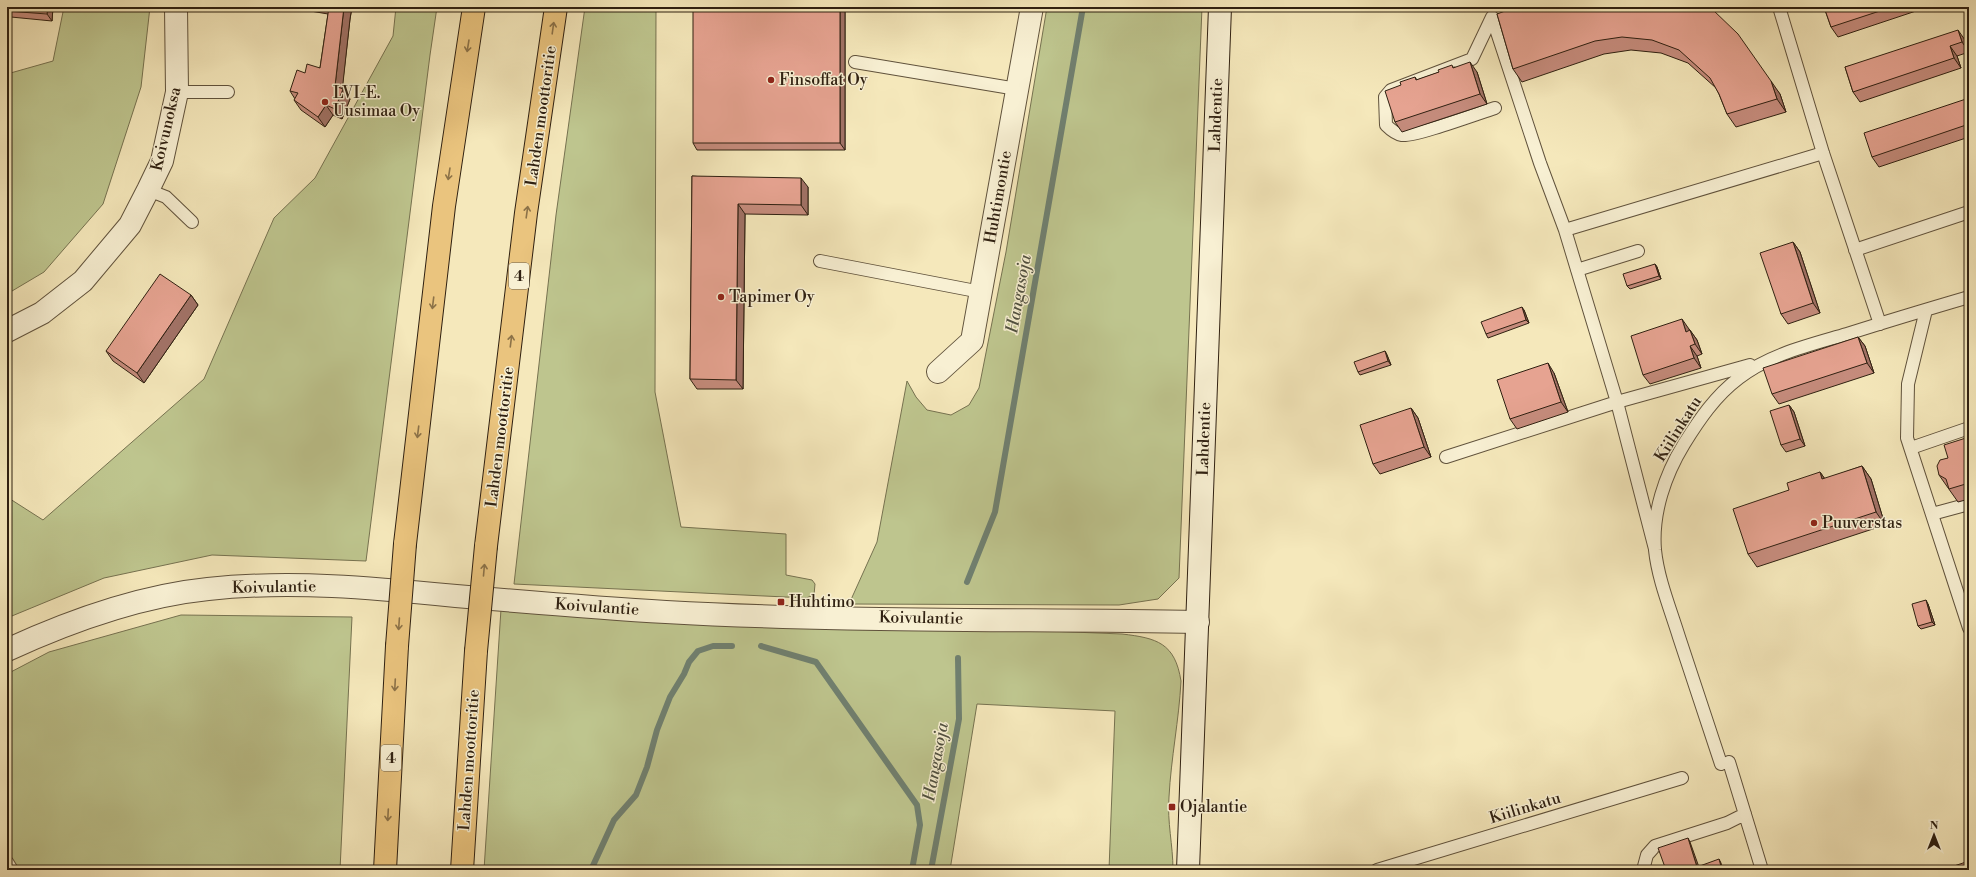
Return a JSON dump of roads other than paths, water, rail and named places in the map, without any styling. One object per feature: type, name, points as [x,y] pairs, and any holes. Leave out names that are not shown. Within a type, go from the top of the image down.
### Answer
[{"type":"highway","name":"4","points":[[385,870],[397,646],[405,544],[444,206],[474,7]]},
{"type":"highway","name":"Lahden moottoritie","points":[[462,870],[476,651],[486,546],[526,213],[556,7]]},
{"type":"street","name":"Koivunoksa","points":[[7,331],[42,313],[83,281],[130,225],[162,161],[177,92],[176,7]]},
{"type":"street","name":"Huhtimontie","points":[[938,372],[972,340],[982,292],[1032,7]]},
{"type":"street","name":"Lahdentie","points":[[1188,870],[1220,7]]},
{"type":"street","name":"Koivulantie","points":[[7,650],[35,637],[97,614],[155,598],[208,589],[265,586],[354,586],[512,601],[667,612],[825,618],[1198,622]]},
{"type":"lane","points":[[1779,7],[1823,153],[1880,324]]},
{"type":"lane","points":[[1495,108],[1422,132],[1402,135],[1386,125],[1384,97],[1391,90],[1472,59],[1492,17],[1505,12]]},
{"type":"lane","points":[[1492,17],[1540,163],[1565,230],[1617,402],[1656,550]]},
{"type":"lane","points":[[855,62],[1017,89]]},
{"type":"lane","points":[[177,92],[228,92]]},
{"type":"lane","points":[[1565,230],[1823,153]]},
{"type":"lane","points":[[148,190],[166,197],[192,222]]},
{"type":"lane","points":[[1855,250],[1969,212]]},
{"type":"lane","points":[[1577,270],[1638,251]]},
{"type":"lane","points":[[820,261],[982,292]]},
{"type":"lane","name":"Kiilinkatu","points":[[1762,870],[1745,814],[1725,763],[1663,587],[1656,550],[1656,526],[1659,502],[1666,479],[1675,458],[1702,415],[1720,393],[1739,377],[1765,361],[1808,345],[1969,297]]},
{"type":"lane","points":[[1926,310],[1908,384],[1907,430],[1911,448],[1969,628]]},
{"type":"lane","points":[[1446,457],[1617,402],[1765,361]]},
{"type":"lane","points":[[1911,448],[1969,428]]},
{"type":"lane","points":[[1932,514],[1969,504]]},
{"type":"lane","name":"Kiilinkatu","points":[[1377,870],[1682,778]]},
{"type":"lane","points":[[1643,870],[1647,855],[1655,846],[1727,823],[1745,814]]},
{"type":"lane","points":[[7,862],[12,870]]},
{"type":"waterway","name":"Hangasoja","points":[[967,582],[995,512],[1083,7]]},
{"type":"waterway","points":[[591,870],[614,820],[636,795],[647,767],[657,730],[670,697],[684,674],[689,662],[698,651],[713,646],[732,646]]},
{"type":"waterway","points":[[761,646],[816,662],[917,805],[920,825],[912,870]]},
{"type":"waterway","name":"Hangasoja","points":[[931,870],[959,719],[958,658]]},
{"type":"place","name":"Finsoffat Oy","points":[[771,80]]},
{"type":"place","name":"LVI-E. Uusimaa Oy","points":[[325,102]]},
{"type":"place","name":"Tapimer Oy","points":[[721,297]]},
{"type":"place","name":"Puuverstas","points":[[1814,523]]},
{"type":"place","name":"Huhtimo","points":[[781,602]]},
{"type":"place","name":"Ojalantie","points":[[1172,807]]}]
